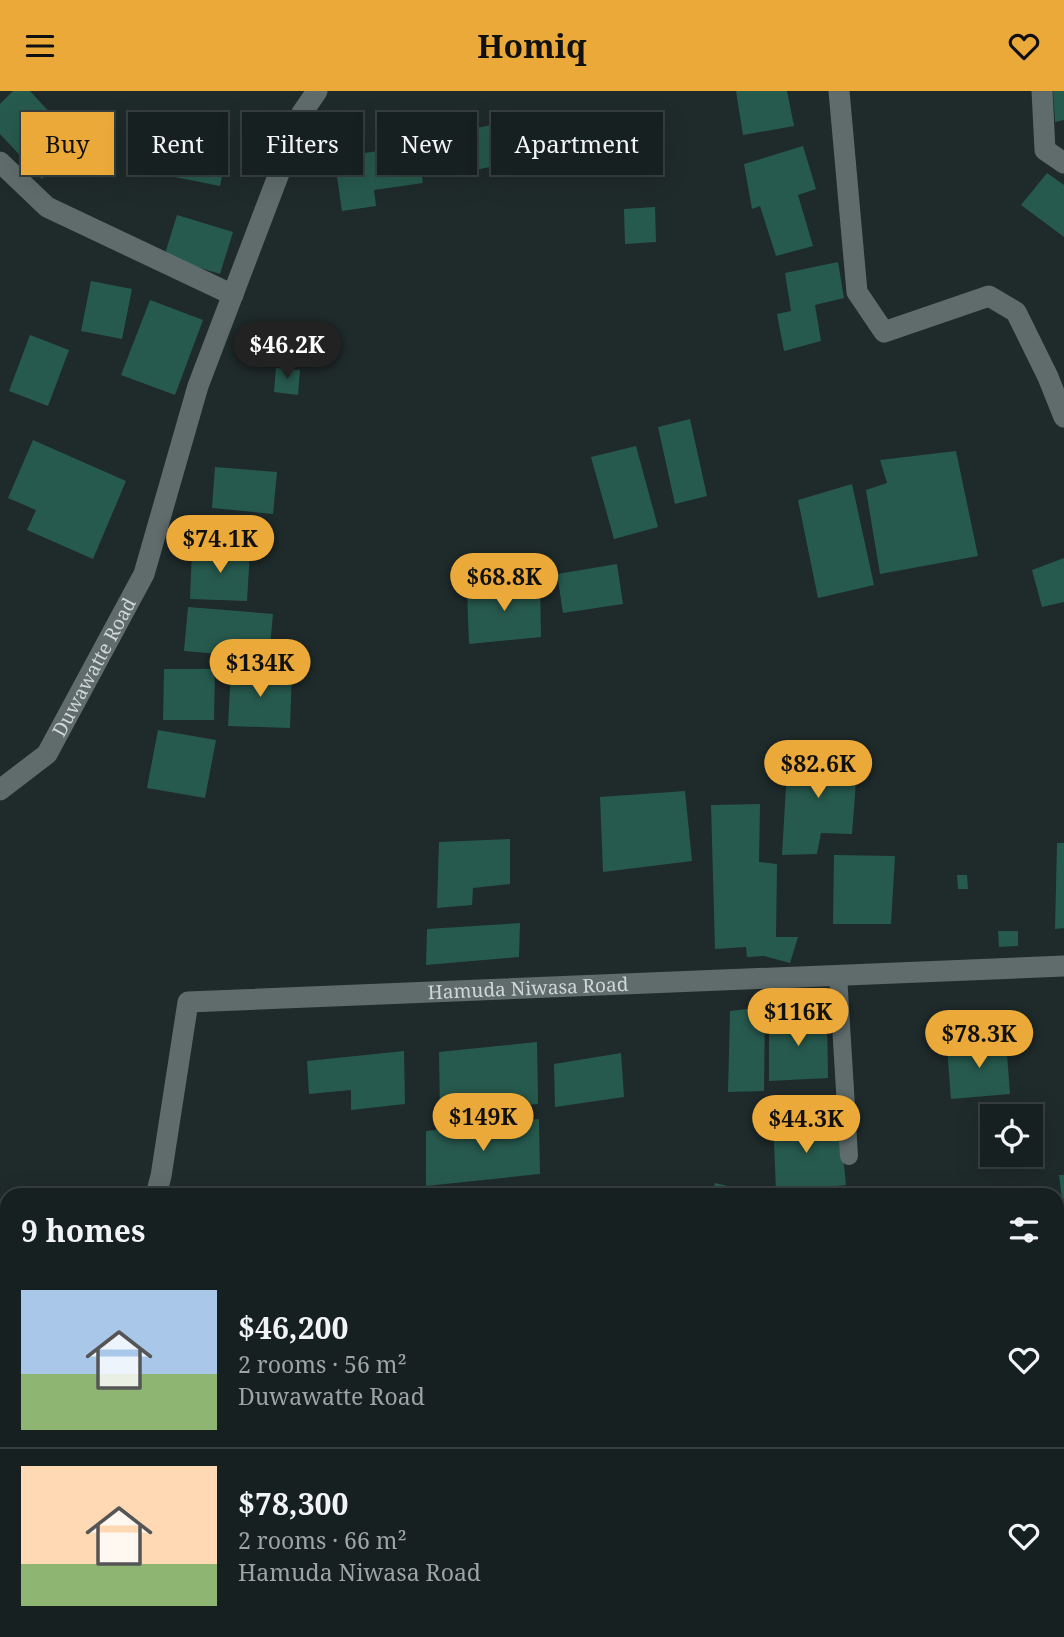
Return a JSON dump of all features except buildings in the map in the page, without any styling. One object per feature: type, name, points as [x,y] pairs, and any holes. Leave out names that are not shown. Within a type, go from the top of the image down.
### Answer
[{"type":"street","name":"Duwawatte Road","points":[[0,790],[47,754],[144,574],[198,386],[303,113],[317,91]]},
{"type":"street","points":[[839,91],[857,292],[884,332],[989,296],[1016,312],[1064,417]]},
{"type":"street","points":[[1042,91],[1045,150],[1064,163]]},
{"type":"street","points":[[0,162],[47,207],[233,295]]},
{"type":"street","name":"Hamuda Niwasa Road","points":[[158,1188],[188,1002],[1064,966]]},
{"type":"lane","points":[[838,975],[849,1156]]}]
